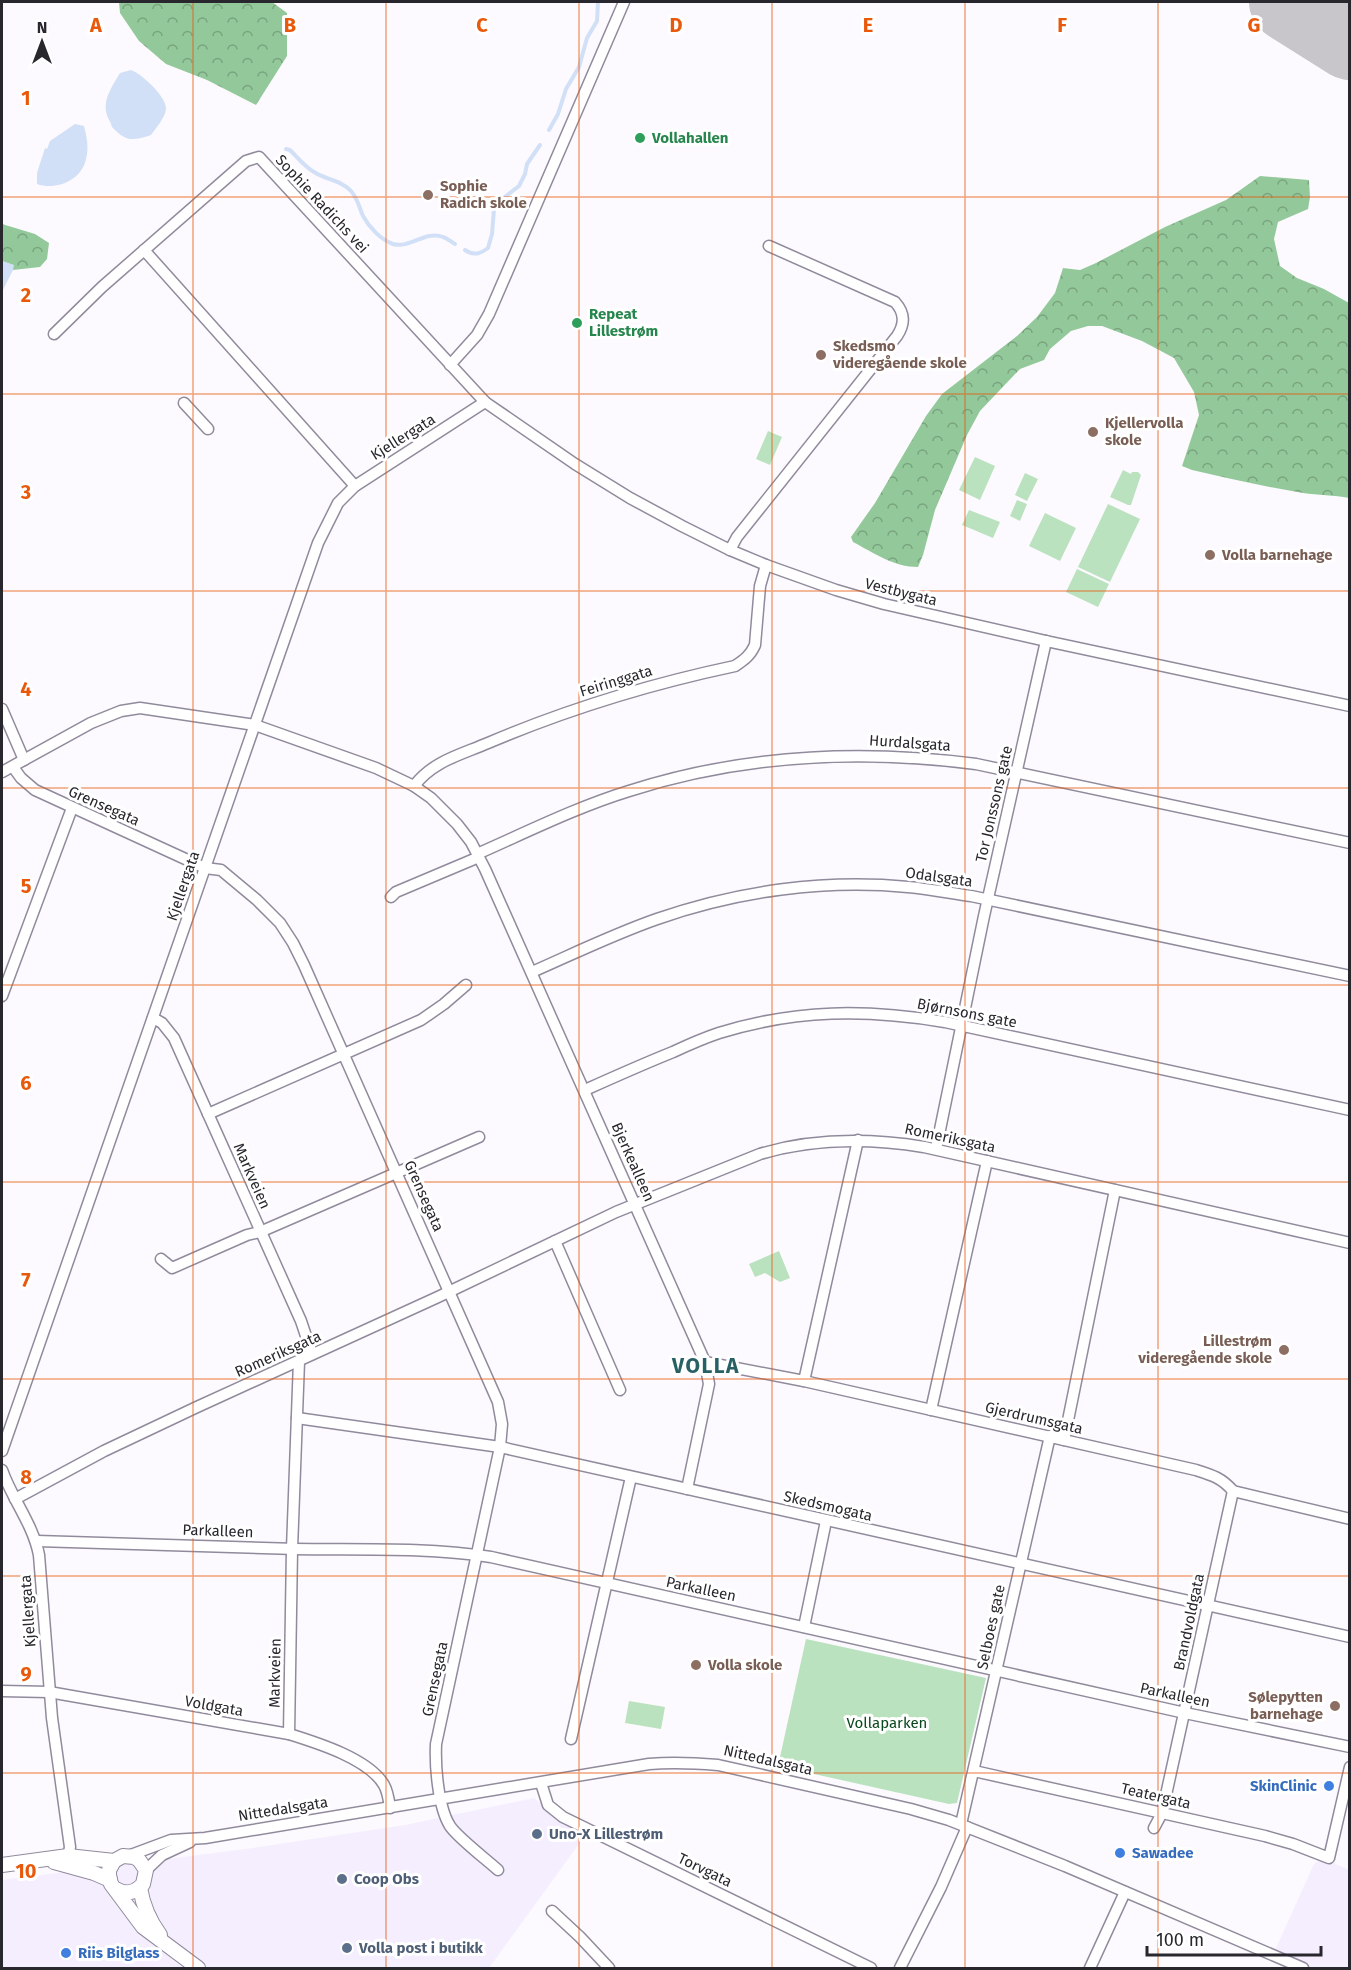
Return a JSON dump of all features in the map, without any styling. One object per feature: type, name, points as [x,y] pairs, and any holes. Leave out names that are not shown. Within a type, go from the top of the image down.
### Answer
[{"type":"main road","points":[[2,1865],[43,1859],[114,1861],[128,1856],[139,1860],[146,1870],[145,1880],[140,1888],[126,1893],[94,1873],[68,1861]]},
{"type":"main road","points":[[114,1861],[109,1870],[113,1885],[143,1927],[198,1968]]},
{"type":"main road","points":[[140,1888],[150,1921],[165,1942]]},
{"type":"street","points":[[450,365],[477,335],[489,314],[624,2]]},
{"type":"street","name":"Sophie Radichs vei","points":[[54,334],[102,286],[246,160],[259,157],[485,402]]},
{"type":"street","points":[[730,550],[737,537],[897,336],[903,322],[900,309],[895,302],[769,246]]},
{"type":"street","points":[[144,250],[355,486]]},
{"type":"street","name":"Vestbygata","points":[[485,402],[575,464],[630,498],[730,550],[836,590],[884,604],[1046,641],[1350,706]]},
{"type":"street","name":"Kjellergata","points":[[2,1451],[6,1425],[45,1323],[153,1018],[318,543],[338,503],[355,486],[485,402]]},
{"type":"street","points":[[184,403],[208,429]]},
{"type":"street","name":"Feiringgata","points":[[414,786],[423,773],[438,764],[516,731],[649,686],[735,666],[744,661],[755,645],[760,586],[766,565]]},
{"type":"street","name":"Tor Jonssons gate","points":[[936,1149],[960,1025],[1046,641]]},
{"type":"street","name":"Bjerkealleen","points":[[2,772],[91,723],[121,711],[141,708],[255,725],[375,768],[414,786],[448,814],[467,836],[478,856],[585,1090],[705,1362],[709,1384],[687,1488]]},
{"type":"street","points":[[2,709],[24,760]]},
{"type":"street","name":"Hurdalsgata","points":[[478,856],[553,820],[628,791],[673,778],[748,763],[807,757],[888,756],[966,762],[1350,843]]},
{"type":"street","name":"Grensegata","points":[[13,767],[21,778],[35,790],[205,868],[221,870],[280,922],[298,952],[498,1402],[502,1424],[501,1447],[436,1744],[435,1762],[442,1800]]},
{"type":"street","points":[[2,996],[72,808]]},
{"type":"street","points":[[391,897],[396,892],[478,856]]},
{"type":"street","name":"Odalsgata","points":[[532,972],[655,920],[714,902],[755,893],[829,885],[886,885],[988,900],[1350,976]]},
{"type":"street","points":[[208,1114],[421,1020],[466,985]]},
{"type":"street","name":"Bjørnsons gate","points":[[585,1090],[717,1034],[785,1017],[821,1013],[883,1013],[960,1025],[1350,1110]]},
{"type":"street","name":"Markveien","points":[[153,1018],[162,1023],[174,1038],[301,1321],[312,1354]]},
{"type":"street","points":[[161,1259],[172,1268],[397,1174],[479,1137]]},
{"type":"street","points":[[804,1381],[858,1140]]},
{"type":"street","name":"Romeriksgata","points":[[15,1499],[104,1451],[634,1204],[783,1147],[858,1140],[896,1142],[936,1149],[1350,1243]]},
{"type":"street","points":[[931,1410],[987,1161]]},
{"type":"street","points":[[1064,1440],[1115,1190]]},
{"type":"street","points":[[555,1241],[620,1390]]},
{"type":"street","name":"Markveien","points":[[289,1734],[292,1549],[299,1360]]},
{"type":"street","name":"Gjerdrumsgata","points":[[705,1362],[804,1381],[1216,1476],[1225,1481],[1233,1491],[1350,1519]]},
{"type":"street","name":"Skedsmogata","points":[[297,1418],[501,1447],[1350,1637]]},
{"type":"street","name":"Selboes gate","points":[[900,1968],[941,1887],[964,1825],[996,1671],[1050,1437]]},
{"type":"street","name":"Kjellergata","points":[[2,1470],[37,1541],[49,1692],[69,1833],[68,1861]]},
{"type":"street","points":[[571,1739],[631,1477]]},
{"type":"street","name":"Brandvoldgata","points":[[1154,1828],[1162,1813],[1233,1491]]},
{"type":"street","points":[[804,1627],[826,1521]]},
{"type":"street","name":"Parkalleen","points":[[37,1541],[292,1549],[406,1549],[477,1555],[1185,1713],[1350,1747]]},
{"type":"street","name":"Voldgata","points":[[2,1691],[49,1692],[289,1734],[319,1743],[379,1777],[386,1788],[390,1808]]},
{"type":"street","name":"Nittedalsgata","points":[[128,1856],[171,1840],[199,1839],[649,1764],[699,1763],[718,1765],[910,1809],[964,1825],[1055,1861],[1303,1968]]},
{"type":"street","name":"Teatergata","points":[[974,1771],[1279,1839],[1329,1858],[1350,1767]]},
{"type":"street","name":"Torvgata","points":[[541,1783],[548,1805],[563,1817],[872,1968]]},
{"type":"street","points":[[442,1800],[450,1827],[498,1870]]},
{"type":"street","name":"Nittedalsgata","points":[[146,1870],[162,1855],[199,1839]]},
{"type":"street","points":[[1090,1968],[1125,1892]]},
{"type":"street","points":[[552,1911],[580,1936],[609,1968]]},
{"type":"shaded area","points":[[534,1798],[584,1837],[489,1968],[2,1968],[2,1880],[253,1848],[405,1825]]},
{"type":"shaded area","points":[[1323,1858],[1349,1870],[1349,1968],[1294,1968],[1273,1955],[1314,1864]]},
{"type":"green space","points":[[119,2],[272,2],[287,13],[287,56],[256,105],[207,80],[166,64],[139,41],[120,13]]},
{"type":"green space","points":[[1260,176],[1309,180],[1308,209],[1278,222],[1274,239],[1280,266],[1297,278],[1349,303],[1349,498],[1275,488],[1182,466],[1199,415],[1194,392],[1174,358],[1142,341],[1102,326],[1088,326],[1071,331],[1050,349],[1044,360],[1020,369],[980,411],[967,435],[935,510],[918,567],[892,562],[853,542],[851,537],[875,503],[926,416],[942,394],[1017,336],[1037,317],[1055,293],[1063,268],[1080,270],[1096,263],[1165,227],[1226,200]]},
{"type":"green space","points":[[2,224],[35,234],[49,243],[47,259],[40,267],[13,270],[13,265],[2,261]]},
{"type":"green space","points":[[768,431],[782,437],[770,465],[756,459]]},
{"type":"green space","points":[[975,457],[995,466],[980,500],[959,490]]},
{"type":"green space","points":[[1123,470],[1131,474],[1138,472],[1141,475],[1131,505],[1110,497]]},
{"type":"green space","points":[[1025,473],[1038,479],[1027,501],[1015,495]]},
{"type":"green space","points":[[1017,500],[1027,504],[1020,521],[1010,516]]},
{"type":"green space","points":[[1108,504],[1140,519],[1110,582],[1078,567]]},
{"type":"green space","points":[[969,510],[1000,522],[993,538],[962,525]]},
{"type":"green space","points":[[1045,513],[1076,528],[1060,561],[1029,546]]},
{"type":"green space","points":[[1077,569],[1109,584],[1098,607],[1066,592]]},
{"type":"green space","points":[[779,1251],[790,1278],[780,1282],[765,1273],[755,1277],[749,1264]]},
{"type":"green space","name":"Vollaparken","points":[[806,1639],[986,1678],[957,1803],[949,1804],[778,1766]]},
{"type":"green space","points":[[629,1701],[665,1707],[661,1729],[625,1723]]},
{"type":"water","points":[[131,70],[153,86],[162,98],[166,109],[151,135],[134,139],[125,138],[112,127],[106,109],[109,93],[120,73]]},
{"type":"water","points":[[75,124],[84,126],[86,134],[87,151],[84,166],[74,178],[60,185],[37,184],[37,173],[45,148],[47,149],[50,141]]},
{"type":"water","points":[[2,261],[14,265],[2,292]]},
{"type":"waterway","points":[[549,130],[558,114],[566,89],[579,67],[587,38],[597,21],[598,2]]},
{"type":"waterway","points":[[465,250],[477,253],[488,248],[497,203],[519,186],[527,164],[540,145]]},
{"type":"waterway","points":[[286,149],[319,175],[347,187],[369,224],[389,242],[399,245],[436,235],[455,244]]},
{"type":"taxiway","points":[[1350,3],[1338,15],[1340,27],[1350,40]]},
{"type":"taxiway","points":[[1293,5],[1310,11],[1322,12],[1350,3]]},
{"type":"runway","points":[[1288,2],[1350,41]]},
{"type":"place","name":"Vollahallen","points":[[640,138]]},
{"type":"place","name":"Sophie Radich skole","points":[[428,195]]},
{"type":"place","name":"Repeat Lillestrøm","points":[[577,323]]},
{"type":"place","name":"Skedsmo videregående skole","points":[[821,355]]},
{"type":"place","name":"Kjellervolla skole","points":[[1093,432]]},
{"type":"place","name":"Volla barnehage","points":[[1210,555]]},
{"type":"place","name":"Lillestrøm videregående skole","points":[[1284,1350]]},
{"type":"place","name":"Volla skole","points":[[696,1665]]},
{"type":"place","name":"Sølepytten barnehage","points":[[1335,1706]]},
{"type":"place","name":"SkinClinic","points":[[1329,1786]]},
{"type":"place","name":"Uno-X Lillestrøm","points":[[537,1834]]},
{"type":"place","name":"Sawadee","points":[[1120,1853]]},
{"type":"place","name":"Coop Obs","points":[[342,1879]]},
{"type":"place","name":"Volla post i butikk","points":[[347,1948]]},
{"type":"place","name":"Riis Bilglass","points":[[66,1953]]},
{"type":"district","name":"VOLLA","points":[[706,1366]]}]
